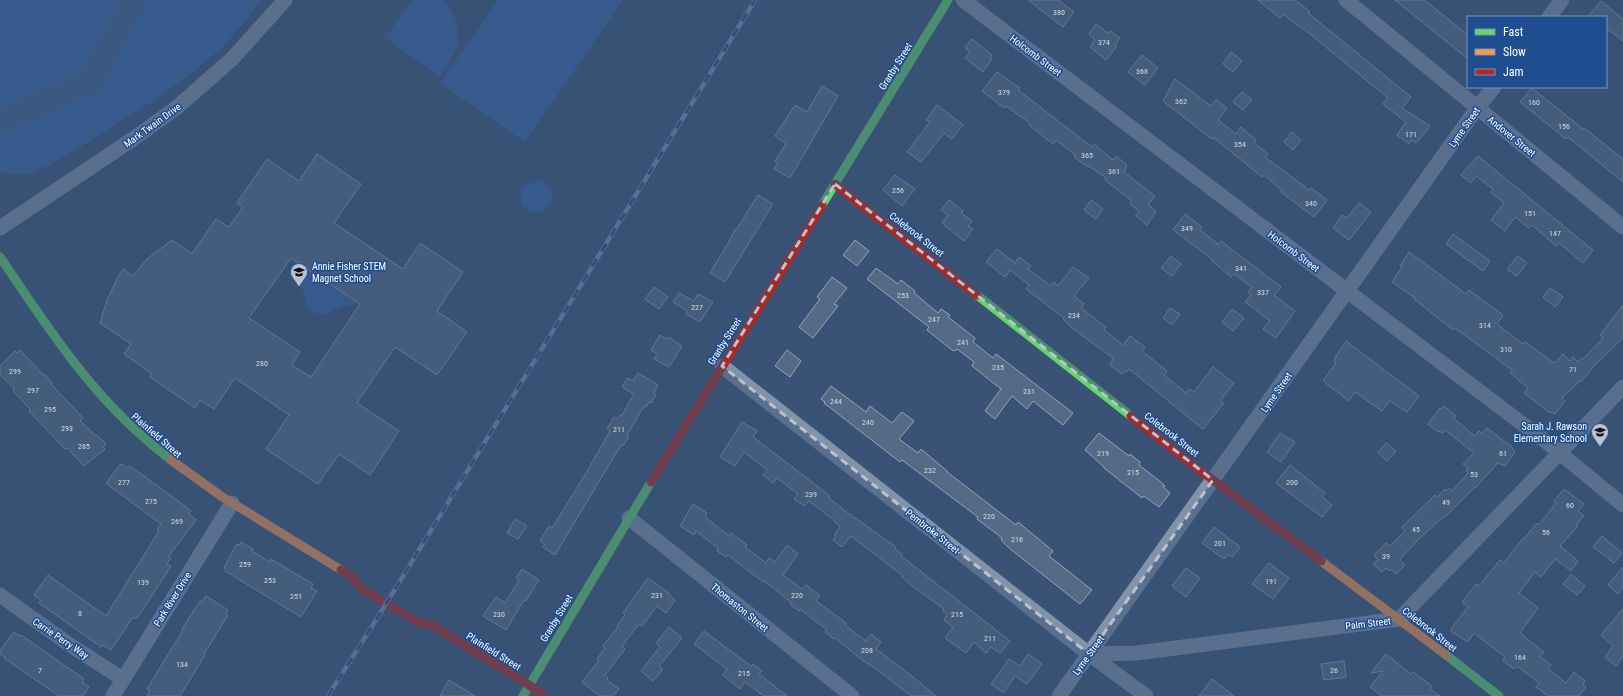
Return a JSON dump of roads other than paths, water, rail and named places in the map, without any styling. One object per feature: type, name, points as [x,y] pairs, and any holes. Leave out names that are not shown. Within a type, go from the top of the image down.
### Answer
[{"type":"street","name":"Mark Twain Drive","points":[[0,228],[133,139],[176,108],[232,59],[285,0]]},
{"type":"street","name":"Granby Street","points":[[523,696],[629,518],[948,0]]},
{"type":"street","name":"Holcomb Street","points":[[962,0],[1559,452],[1623,505]]},
{"type":"street","name":"Andover Street","points":[[1346,0],[1623,227]]},
{"type":"street","points":[[1549,16],[1562,0]]},
{"type":"street","name":"Lyme Street","points":[[1059,696],[1477,108],[1493,88]]},
{"type":"street","name":"Colebrook Street","points":[[835,184],[1213,480],[1499,696]]},
{"type":"street","name":"Plainfield Street","points":[[0,257],[59,344],[102,399],[127,424],[166,458],[194,479],[351,576],[355,583],[362,589],[417,622],[432,625],[529,685],[544,696]]},
{"type":"street","name":"Pembroke Street","points":[[722,366],[1089,654],[1146,696]]},
{"type":"street","name":"Palm Street","points":[[1089,654],[1137,653],[1399,619],[1623,387]]},
{"type":"street","name":"Park River Drive","points":[[113,696],[232,503]]},
{"type":"street","name":"Thomaston Street","points":[[629,518],[852,696]]},
{"type":"street","points":[[351,576],[363,576]]},
{"type":"street","name":"Carrie Perry Way","points":[[0,595],[123,679]]},
{"type":"street","points":[[428,616],[432,625]]},
{"type":"waterway","points":[[0,121],[91,82],[135,0]]},
{"type":"railway","points":[[328,696],[386,604],[755,0]]},
{"type":"place","name":"Annie Fisher STEM Magnet School","points":[[299,287]]},
{"type":"place","name":"Sarah J. Rawson Elementary School","points":[[1600,447]]}]
